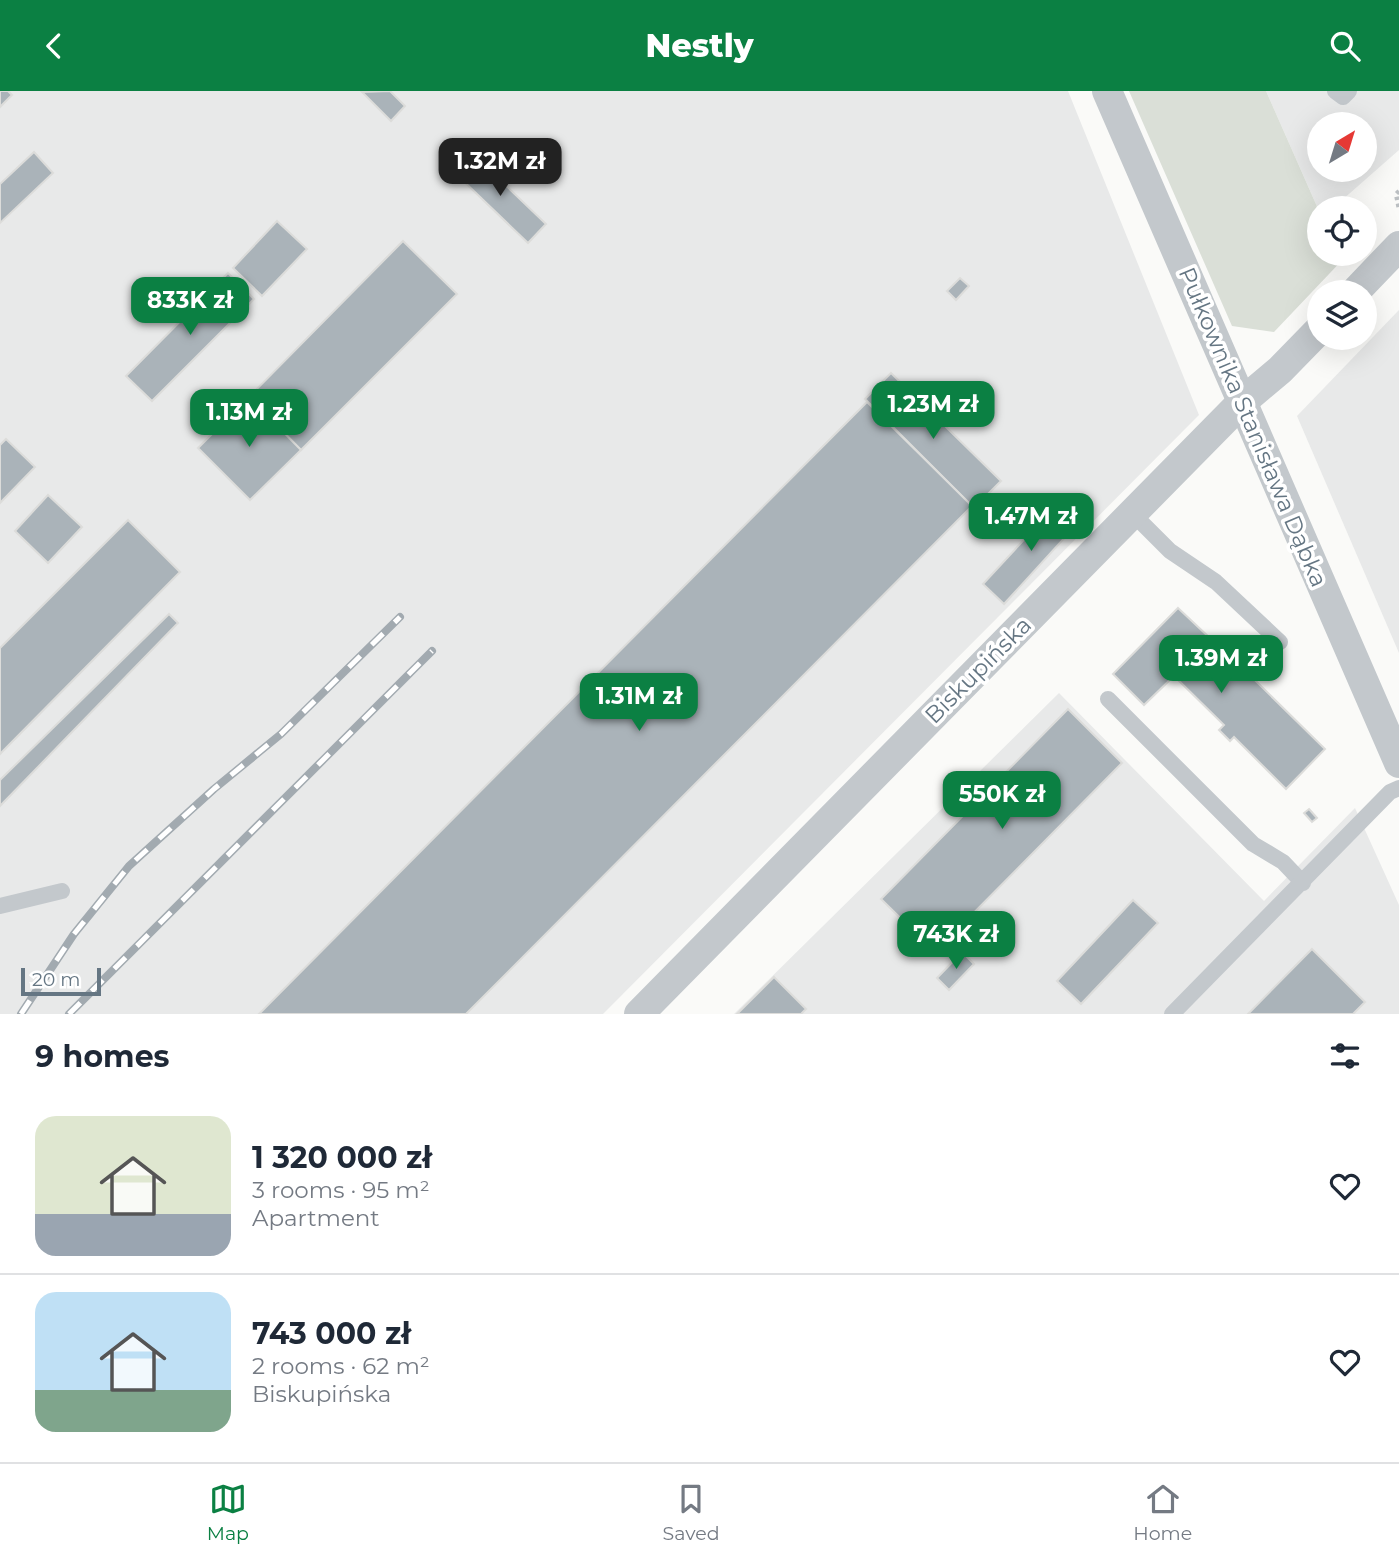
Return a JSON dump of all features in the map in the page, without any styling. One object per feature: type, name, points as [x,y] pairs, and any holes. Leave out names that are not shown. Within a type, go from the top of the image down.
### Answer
[{"type":"street","name":"Pułkownika Stanisława Dąbka","points":[[1107,91],[1399,763]]},
{"type":"street","points":[[1366,280],[1399,246]]},
{"type":"street","name":"Biskupińska","points":[[639,1014],[1242,402],[1280,370],[1307,342]]},
{"type":"lane","points":[[1335,91],[1343,97],[1349,91]]},
{"type":"lane","points":[[1132,513],[1170,551],[1216,582],[1280,642]]},
{"type":"lane","points":[[1108,699],[1253,844],[1283,862],[1303,883]]},
{"type":"lane","points":[[1172,1014],[1390,792],[1399,788]]},
{"type":"lane","points":[[0,907],[62,891]]},
{"type":"path","points":[[1399,191],[1396,194],[1399,209]]},
{"type":"shaded area","points":[[0,91],[1068,91],[1199,415],[603,1014],[0,1014]]},
{"type":"shaded area","points":[[1129,91],[1266,91],[1312,196],[1307,196],[1307,266],[1337,266],[1323,280],[1307,280],[1307,297],[1274,332],[1232,326]]},
{"type":"shaded area","points":[[1266,91],[1399,91],[1399,150],[1377,169],[1377,112],[1307,112],[1307,182],[1363,182],[1347,196],[1312,196]]},
{"type":"shaded area","points":[[1399,310],[1399,653],[1297,416],[1361,350],[1377,350],[1377,333]]},
{"type":"shaded area","points":[[1059,693],[1264,901],[1355,808],[1399,905],[1399,1014],[734,1014]]},
{"type":"building","points":[[0,91],[8,91],[12,95],[0,107]]},
{"type":"building","points":[[390,91],[405,106],[391,121],[362,92]]},
{"type":"building","points":[[34,152],[53,173],[0,223],[0,184]]},
{"type":"building","points":[[473,154],[546,224],[528,243],[455,173]]},
{"type":"building","points":[[277,221],[307,249],[262,296],[233,268]]},
{"type":"building","points":[[403,241],[457,294],[301,450],[249,397]]},
{"type":"building","points":[[228,273],[254,299],[152,401],[126,376]]},
{"type":"building","points":[[960,278],[969,286],[956,300],[947,291]]},
{"type":"building","points":[[891,373],[1001,481],[974,508],[865,399]]},
{"type":"building","points":[[249,397],[301,450],[250,500],[198,448]]},
{"type":"building","points":[[867,402],[972,506],[466,1014],[259,1014]]},
{"type":"building","points":[[6,439],[35,467],[0,503],[0,445]]},
{"type":"building","points":[[48,495],[82,527],[48,563],[15,531]]},
{"type":"building","points":[[1058,503],[1079,522],[1004,604],[983,584]]},
{"type":"building","points":[[128,520],[180,572],[0,754],[0,648]]},
{"type":"building","points":[[1178,608],[1325,749],[1286,789],[1234,737],[1230,741],[1219,730],[1224,725],[1174,676],[1144,705],[1113,674]]},
{"type":"building","points":[[169,614],[178,623],[0,806],[0,780]]},
{"type":"building","points":[[1068,709],[1122,763],[935,952],[881,899]]},
{"type":"building","points":[[1309,809],[1317,818],[1312,822],[1304,813]]},
{"type":"building","points":[[1133,900],[1158,923],[1081,1004],[1057,981]]},
{"type":"building","points":[[1312,949],[1365,1002],[1353,1014],[1248,1014]]},
{"type":"building","points":[[962,952],[974,964],[949,990],[937,978]]},
{"type":"building","points":[[774,977],[806,1009],[801,1014],[737,1014]]},
{"type":"railway","points":[[21,1014],[74,934],[129,866],[214,789],[281,734],[400,617]]},
{"type":"railway","points":[[69,1014],[432,651]]}]
